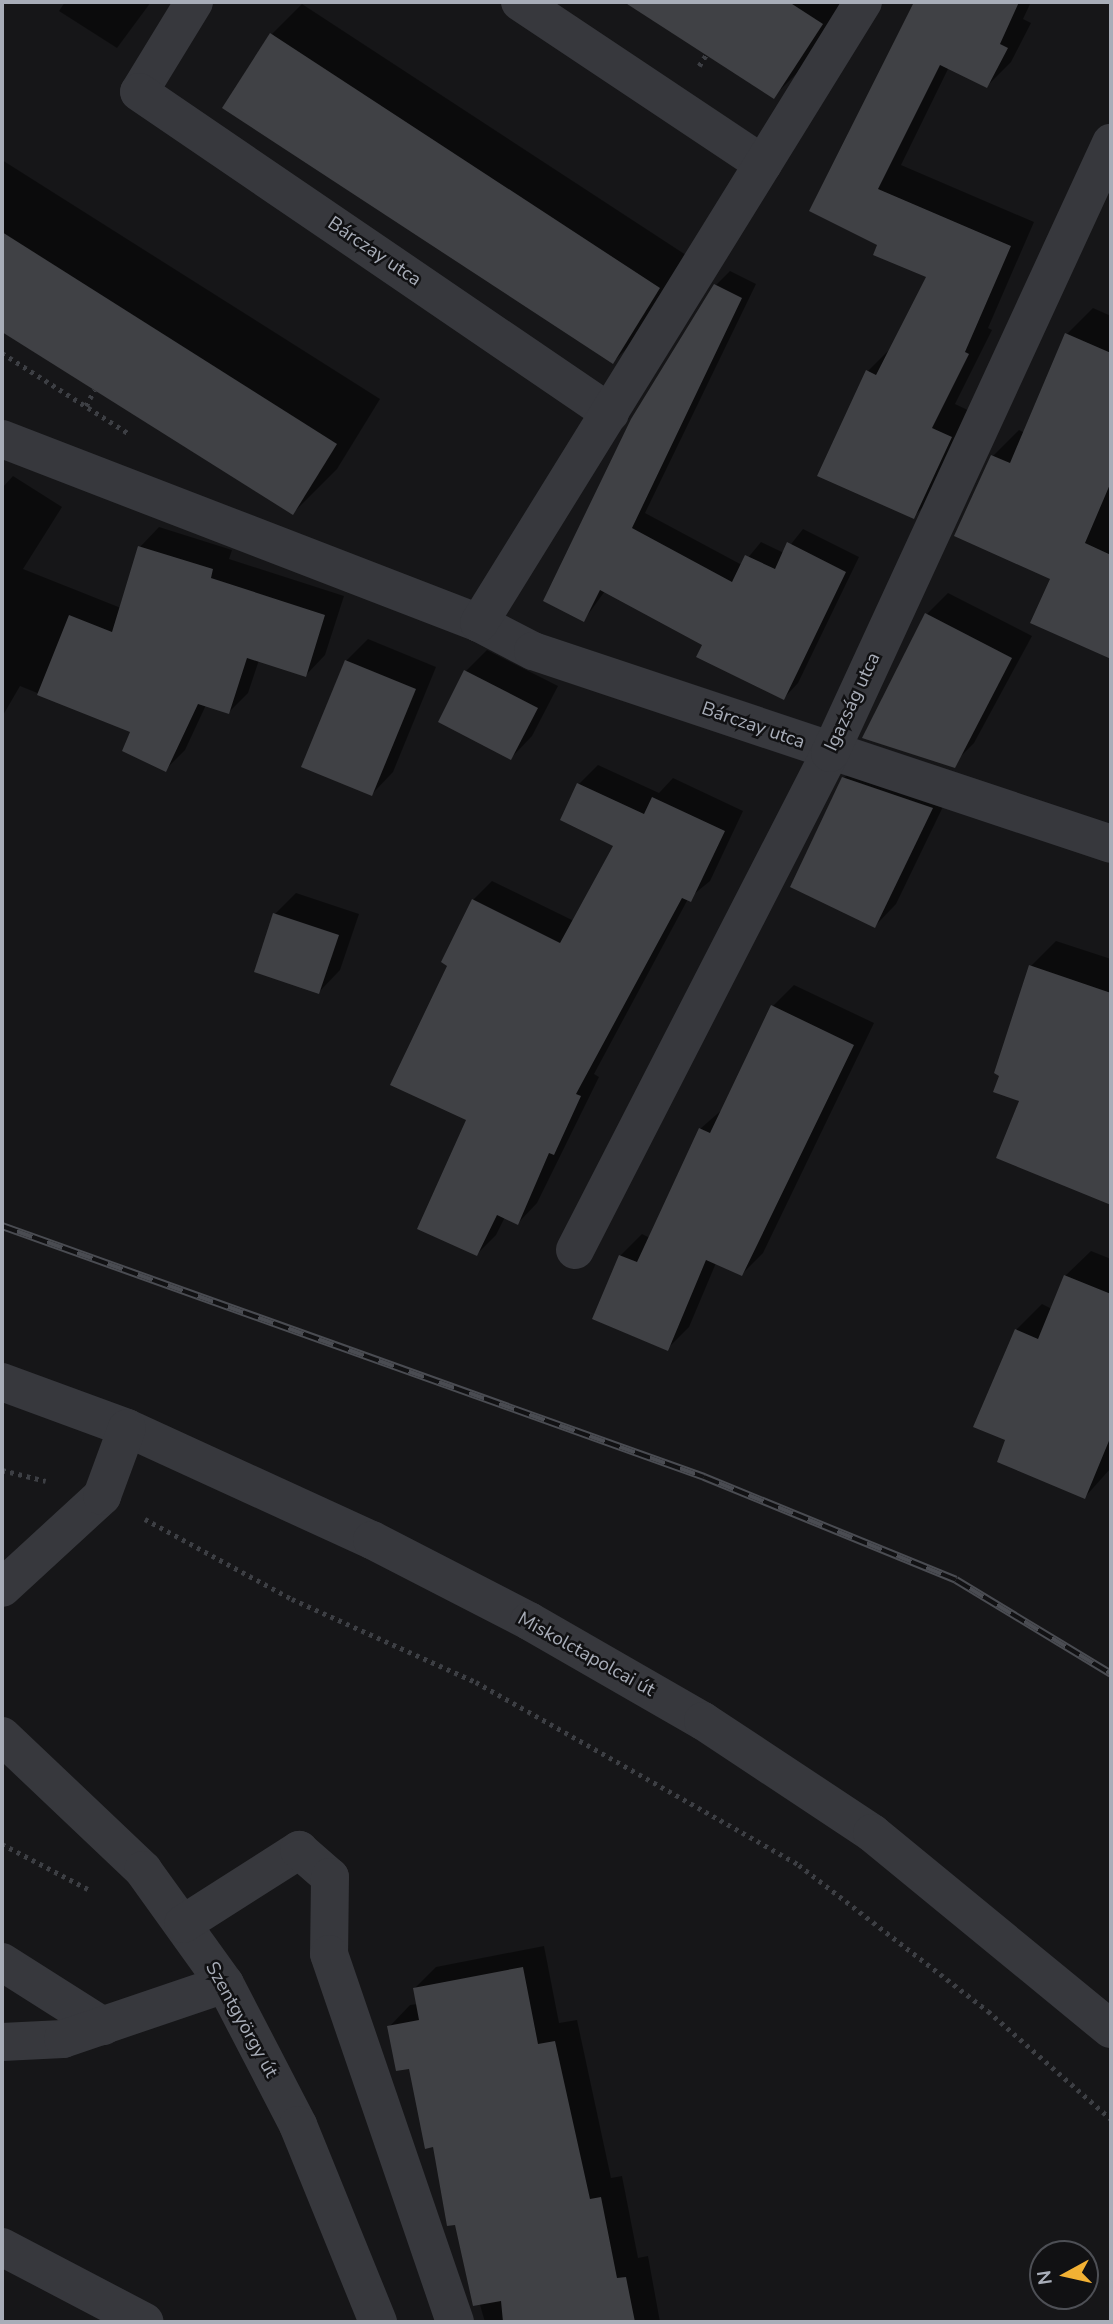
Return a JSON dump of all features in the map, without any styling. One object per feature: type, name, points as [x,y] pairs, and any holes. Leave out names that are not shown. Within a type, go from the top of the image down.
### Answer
[{"type":"street","name":"Bárczay utca","points":[[194,2],[139,92],[610,413]]},
{"type":"street","points":[[520,2],[763,164]]},
{"type":"street","points":[[479,624],[863,2]]},
{"type":"street","name":"Igazság utca","points":[[575,1250],[830,753],[1111,143]]},
{"type":"street","name":"Bárczay utca","points":[[2,439],[479,624],[533,651],[830,753],[1111,844]]},
{"type":"street","name":"Miskolctapolcai út","points":[[2,1382],[127,1428],[372,1540],[529,1621],[703,1721],[872,1833],[1111,2029]]},
{"type":"street","points":[[2,1588],[102,1496],[127,1428]]},
{"type":"street","name":"Szentgyörgy út","points":[[2,1735],[143,1870],[225,1984],[298,2124],[378,2322]]},
{"type":"street","points":[[183,1924],[299,1850],[330,1877],[329,1954],[455,2322]]},
{"type":"street","points":[[2,1962],[103,2026]]},
{"type":"street","points":[[2,2042],[63,2039],[225,1984]]},
{"type":"street","points":[[2,2246],[145,2322]]},
{"type":"path","points":[[86,406],[94,390]]},
{"type":"path","points":[[102,1496],[292,1599],[476,1682],[799,1865],[988,2011],[1111,2119]]},
{"type":"building","points":[[624,2],[789,2],[823,24],[774,99]]},
{"type":"building","points":[[914,2],[1019,2],[1000,44],[1008,48],[987,88],[940,65],[878,189],[1011,246],[965,352],[969,354],[932,428],[952,437],[914,519],[817,476],[866,370],[876,375],[926,277],[873,255],[877,245],[809,211]]},
{"type":"building","points":[[270,33],[660,288],[613,364],[222,108]]},
{"type":"building","points":[[2,232],[337,444],[293,515],[2,332]]},
{"type":"building","points":[[714,284],[742,298],[632,528],[732,582],[745,555],[775,569],[787,542],[846,572],[784,700],[696,657],[702,645],[600,590],[584,622],[543,601],[631,419]]},
{"type":"building","points":[[1065,333],[1111,353],[1111,482],[1085,543],[1111,555],[1111,659],[1030,623],[1050,579],[954,536],[991,455],[1010,463]]},
{"type":"building","points":[[138,546],[213,569],[211,578],[325,615],[306,677],[247,658],[229,714],[198,704],[166,772],[122,751],[130,732],[37,695],[69,615],[112,632]]},
{"type":"building","points":[[925,613],[1012,658],[955,768],[862,738]]},
{"type":"building","points":[[345,660],[416,689],[372,796],[301,767]]},
{"type":"building","points":[[464,670],[538,708],[511,760],[438,722]]},
{"type":"building","points":[[842,777],[933,808],[875,928],[790,887]]},
{"type":"building","points":[[577,783],[644,814],[652,797],[725,831],[691,902],[682,898],[576,1094],[581,1096],[554,1155],[549,1153],[518,1225],[497,1215],[477,1256],[417,1229],[466,1120],[390,1085],[447,966],[441,962],[472,899],[560,943],[613,846],[560,820]]},
{"type":"building","points":[[273,913],[339,935],[319,994],[254,972]]},
{"type":"building","points":[[1029,965],[1111,993],[1111,1205],[996,1158],[1019,1101],[993,1092],[999,1076],[994,1073]]},
{"type":"building","points":[[771,1005],[854,1045],[742,1276],[706,1260],[668,1351],[592,1319],[619,1255],[637,1262],[699,1128],[710,1133]]},
{"type":"building","points":[[1064,1275],[1111,1294],[1111,1436],[1085,1499],[997,1462],[1005,1440],[973,1427],[1015,1329],[1038,1339]]},
{"type":"building","points":[[523,1967],[538,2044],[555,2041],[590,2199],[601,2197],[617,2278],[626,2277],[635,2322],[503,2322],[501,2301],[473,2306],[455,2225],[447,2226],[433,2147],[425,2149],[409,2069],[396,2071],[387,2026],[419,2020],[413,1988]]},
{"type":"railway","points":[[2,1226],[704,1477],[956,1580],[1111,1674]]}]
